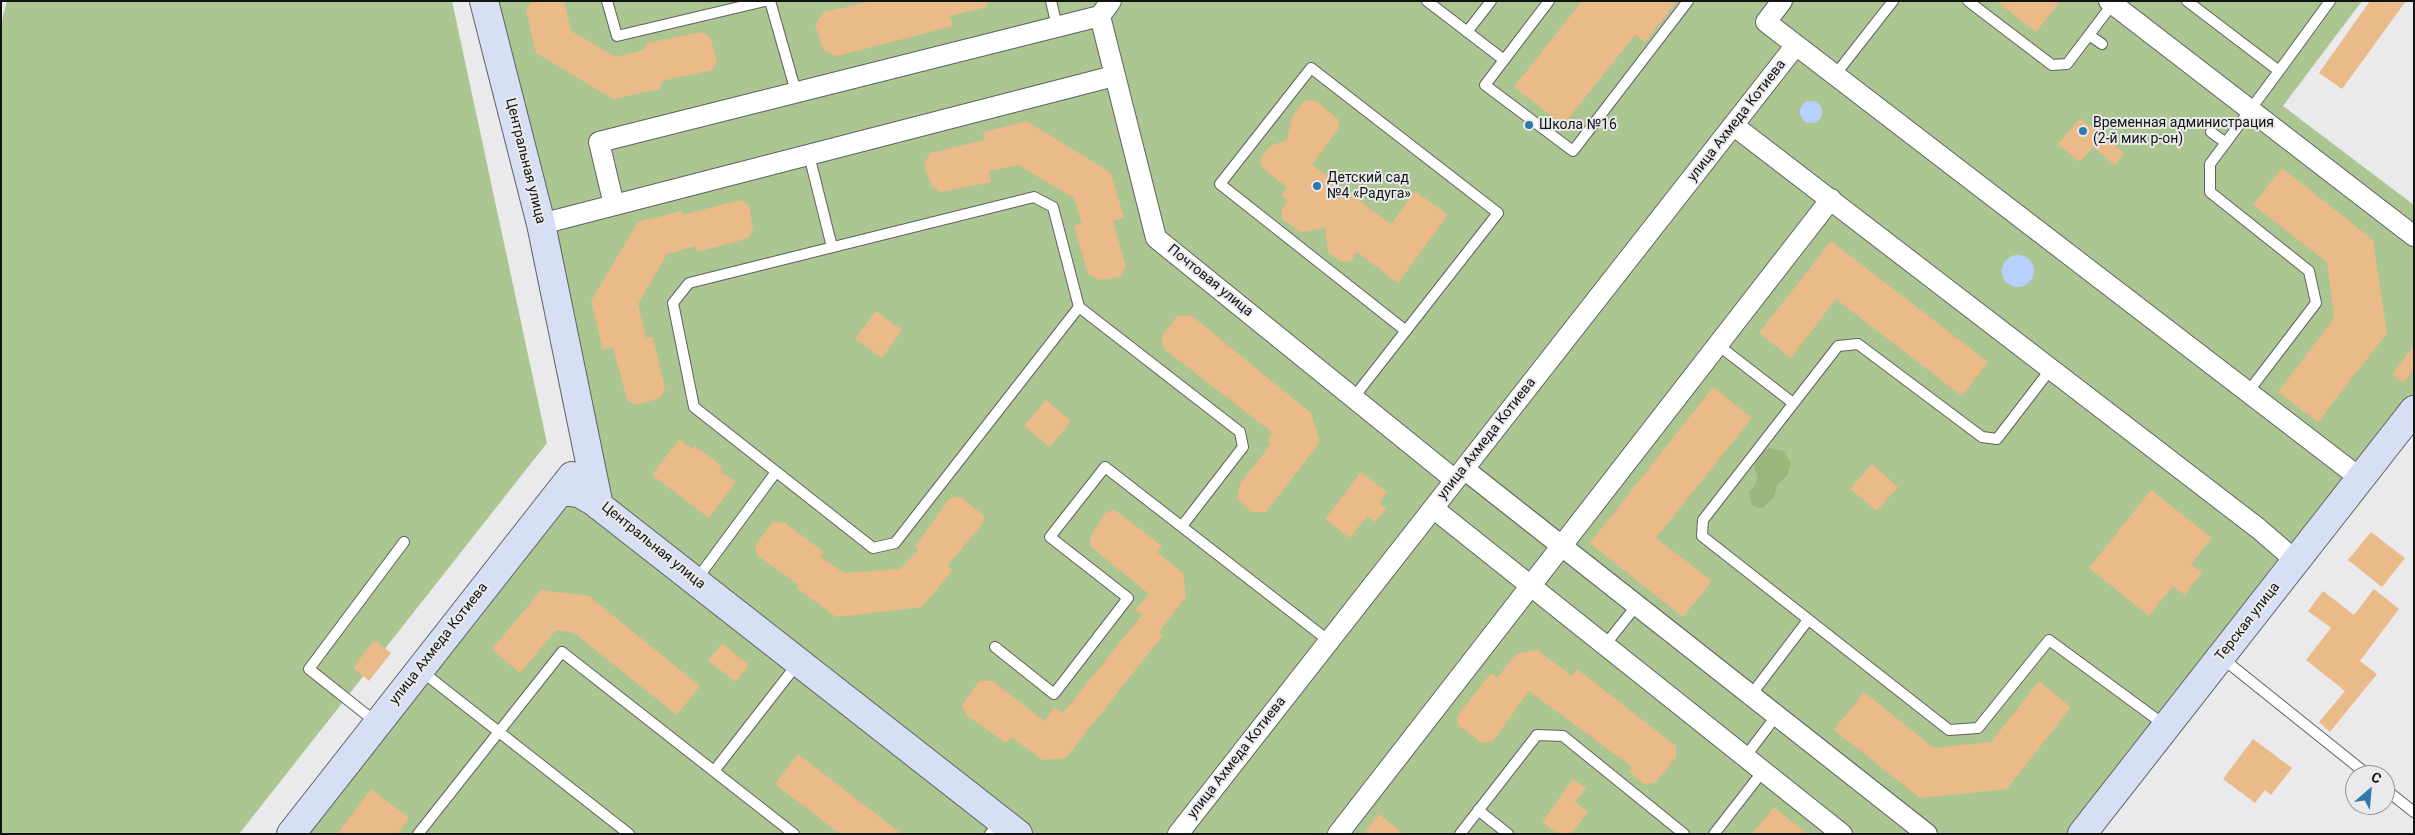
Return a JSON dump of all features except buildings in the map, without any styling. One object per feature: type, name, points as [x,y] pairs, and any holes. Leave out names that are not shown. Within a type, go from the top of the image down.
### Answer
[{"type":"street","name":"Центральная улица","points":[[484,1],[541,224],[599,506],[799,662],[1003,829]]},
{"type":"street","points":[[1782,1],[1766,22],[2360,478]]},
{"type":"street","points":[[2112,2],[2414,236]]},
{"type":"street","points":[[614,205],[599,142],[1057,26],[1105,9]]},
{"type":"street","name":"Почтовая улица","points":[[1105,9],[1114,76],[1156,238],[1354,398],[1562,545],[1777,715],[1917,831]]},
{"type":"street","name":"улица Ахмеда Котиева","points":[[1178,834],[1796,45]]},
{"type":"street","points":[[541,224],[1114,76]]},
{"type":"street","points":[[1733,125],[2259,529],[2296,561]]},
{"type":"street","points":[[1338,834],[1831,199]]},
{"type":"street","name":"Терская улица","points":[[2082,834],[2414,410]]},
{"type":"street","name":"улица Ахмеда Котиева","points":[[291,834],[589,455]]},
{"type":"street","points":[[560,491],[579,493],[599,506]]},
{"type":"street","points":[[1433,508],[1842,834]]},
{"type":"lane","points":[[607,1],[617,36],[764,1]]},
{"type":"lane","points":[[770,1],[796,92]]},
{"type":"lane","points":[[1051,1],[1057,26]]},
{"type":"lane","points":[[1427,1],[1504,60]]},
{"type":"lane","points":[[1468,32],[1491,1]]},
{"type":"lane","points":[[1549,1],[1485,85],[1573,152],[1688,1]]},
{"type":"lane","points":[[1836,75],[1892,1]]},
{"type":"lane","points":[[1968,1],[2052,65],[2067,64],[2112,2]]},
{"type":"lane","points":[[2187,1],[2279,71]]},
{"type":"lane","points":[[2248,392],[2316,303],[2309,271],[2210,192],[2210,164],[2330,1]]},
{"type":"lane","points":[[2089,34],[2102,44]]},
{"type":"lane","points":[[1354,398],[1498,213],[1311,68],[1220,184],[1406,331]]},
{"type":"lane","points":[[2211,132],[2226,143]]},
{"type":"lane","points":[[809,155],[832,247]]},
{"type":"lane","points":[[1079,307],[895,543],[873,548],[694,407],[673,303],[689,283],[1034,197],[1053,207],[1079,307],[1240,432],[1243,448],[1182,526]]},
{"type":"lane","points":[[2050,370],[1997,439],[1982,437],[1858,344],[1838,346],[1703,520],[1702,536],[1949,730],[1978,728],[2049,640],[2166,726]]},
{"type":"lane","points":[[1718,345],[1793,404]]},
{"type":"lane","points":[[995,647],[1054,694],[1128,598],[1050,537],[1105,467],[1329,641]]},
{"type":"lane","points":[[695,581],[776,472]]},
{"type":"lane","points":[[377,723],[309,669],[404,542]]},
{"type":"lane","points":[[1605,645],[1637,605]]},
{"type":"lane","points":[[1751,695],[1808,620]]},
{"type":"lane","points":[[418,834],[562,652],[794,834]]},
{"type":"lane","points":[[2220,657],[2355,765]]},
{"type":"lane","points":[[714,772],[799,662]]},
{"type":"lane","points":[[419,669],[629,834]]},
{"type":"lane","points":[[1746,757],[1777,715]]},
{"type":"lane","points":[[1460,834],[1538,735],[1563,736],[1684,834]]},
{"type":"lane","points":[[1714,834],[1763,771]]},
{"type":"lane","points":[[2395,797],[2414,812]]},
{"type":"lane","points":[[1478,810],[1508,834]]},
{"type":"green space","points":[[7,1],[452,1],[547,443],[239,834],[1,834],[1,24]]},
{"type":"green space","points":[[484,1],[2362,1],[2283,106],[2414,205],[2414,410],[2082,834],[291,834],[589,455]]},
{"type":"green space","points":[[1769,448],[1784,451],[1791,464],[1787,476],[1777,485],[1774,497],[1764,507],[1758,508],[1752,505],[1749,492],[1754,487],[1758,477],[1754,468],[1756,463],[1761,453]]},
{"type":"water","points":[[1811,101],[1819,104],[1822,112],[1819,120],[1811,123],[1803,120],[1800,112],[1803,104]]},
{"type":"water","points":[[2018,255],[2030,259],[2034,271],[2030,283],[2018,287],[2006,283],[2002,271],[2006,259]]},
{"type":"place","name":"Школа №16","points":[[1529,125]]},
{"type":"place","name":"Временная администрация (2-й мик р-он)","points":[[2083,131]]},
{"type":"place","name":"Детский сад №4 «Радуга»","points":[[1317,186]]}]
